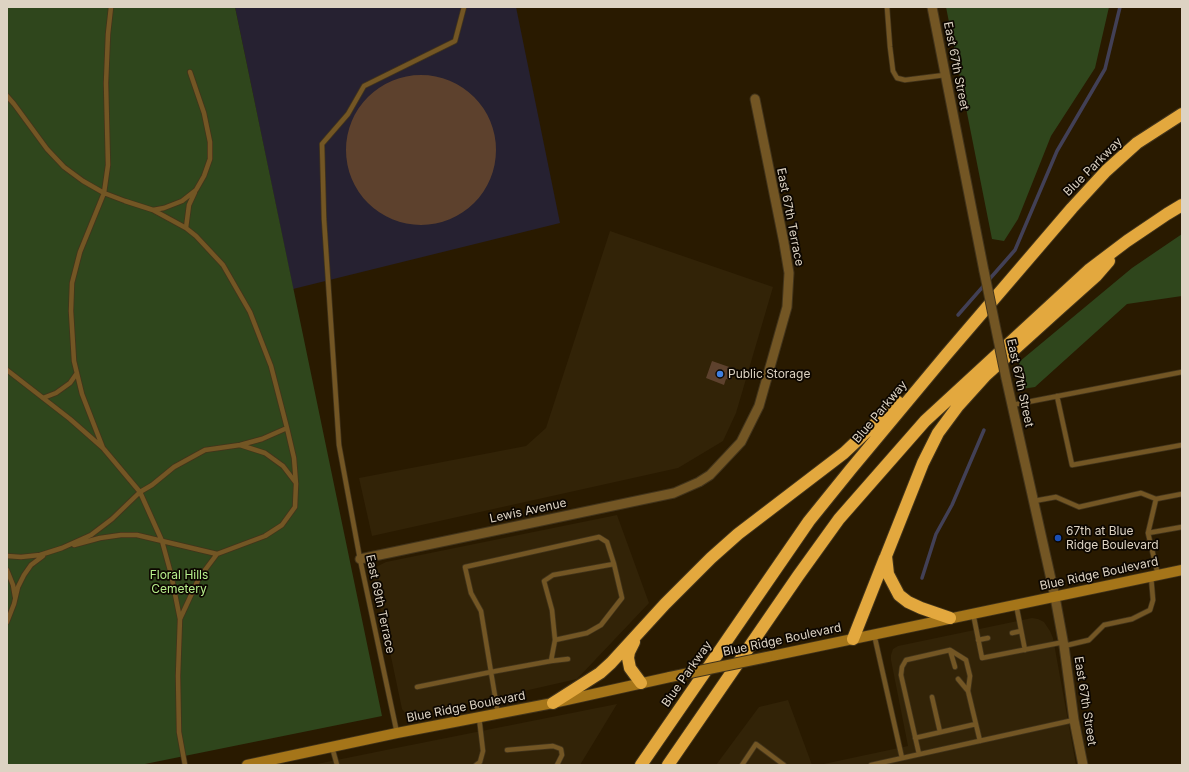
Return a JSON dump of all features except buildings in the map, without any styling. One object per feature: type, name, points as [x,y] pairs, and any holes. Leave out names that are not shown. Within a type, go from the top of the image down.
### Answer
[{"type":"highway","name":"Blue Parkway","points":[[640,765],[809,521],[946,355],[1067,214],[1106,171],[1137,143],[1182,114]]},
{"type":"highway","points":[[671,762],[798,576],[839,519],[925,421],[1090,269],[1127,241],[1182,205]]},
{"type":"highway","points":[[853,639],[923,463],[938,433],[958,406],[986,375],[1096,276],[1127,241]]},
{"type":"highway","points":[[553,703],[600,673],[711,558],[738,534],[844,453],[946,355]]},
{"type":"highway","points":[[886,556],[888,574],[899,595],[908,602],[921,608],[950,618]]},
{"type":"highway","points":[[640,632],[632,645],[628,658],[630,668],[641,683]]},
{"type":"main road","name":"Blue Ridge Boulevard","points":[[247,765],[260,764],[397,733],[553,703],[641,683],[1182,570]]},
{"type":"street","name":"East 67th Street","points":[[932,7],[1006,378],[1055,596],[1064,644],[1074,720],[1083,765]]},
{"type":"street","name":"East 67th Terrace","points":[[699,482],[710,475],[741,442],[759,406],[787,307],[789,274],[755,99]]},
{"type":"street","name":"Lewis Avenue","points":[[360,559],[674,493],[699,482]]},
{"type":"lane","points":[[103,448],[82,394],[74,361],[71,311],[72,283],[80,252],[104,193],[108,165],[106,83],[108,34],[111,7]]},
{"type":"lane","name":"East 69th Terrace","points":[[397,733],[360,559],[339,445],[324,219],[322,144],[348,114],[364,86],[455,41],[464,7]]},
{"type":"lane","points":[[887,7],[891,60],[893,72],[897,78],[905,80],[945,75]]},
{"type":"lane","points":[[186,228],[189,205],[204,176],[210,159],[210,142],[204,113],[190,72]]},
{"type":"lane","points":[[7,96],[47,149],[64,168],[104,193],[153,210],[186,228],[196,236],[224,265],[250,312],[271,366],[294,458],[296,484],[295,507],[282,525],[265,536],[217,554],[198,578],[180,618]]},
{"type":"lane","points":[[153,210],[164,208],[182,201],[196,190]]},
{"type":"lane","points":[[7,370],[70,419],[103,448],[140,492],[162,541],[171,574],[180,618],[178,676],[179,732],[185,765]]},
{"type":"lane","points":[[1012,405],[1182,372]]},
{"type":"lane","points":[[43,398],[56,393],[70,383],[77,373]]},
{"type":"lane","points":[[1057,396],[1072,464],[1182,445]]},
{"type":"lane","points":[[7,556],[21,557],[48,553],[91,535],[112,519],[140,492],[152,485],[174,467],[205,450],[240,445],[262,439],[287,428]]},
{"type":"lane","points":[[240,445],[265,453],[283,466],[296,484]]},
{"type":"lane","points":[[1034,501],[1056,497],[1079,507],[1141,493],[1156,499],[1182,494]]},
{"type":"lane","points":[[973,613],[982,658],[1089,640],[1104,625],[1132,619],[1150,610],[1153,600],[1154,576],[1148,533],[1156,499]]},
{"type":"lane","points":[[1148,533],[1182,527]]},
{"type":"lane","points":[[62,548],[100,538],[121,535],[137,535],[217,554]]},
{"type":"lane","points":[[498,714],[481,611],[471,593],[465,567],[599,537],[607,542],[622,598],[601,625],[587,633],[556,640]]},
{"type":"lane","points":[[7,622],[16,598],[18,587],[24,575],[32,564],[48,553]]},
{"type":"lane","points":[[551,661],[556,640],[552,610],[544,581],[553,575],[614,564]]},
{"type":"lane","points":[[7,570],[13,584],[16,598]]},
{"type":"lane","points":[[1016,604],[1025,650]]},
{"type":"lane","points":[[1012,633],[1021,631]]},
{"type":"lane","points":[[874,634],[902,758]]},
{"type":"lane","points":[[978,640],[988,638]]},
{"type":"lane","points":[[919,754],[901,675],[902,667],[906,660],[950,650],[966,660],[970,676],[968,691],[980,741]]},
{"type":"lane","points":[[950,650],[955,667]]},
{"type":"lane","points":[[417,687],[491,672],[568,659]]},
{"type":"lane","points":[[958,679],[968,691]]},
{"type":"lane","points":[[932,697],[940,732]]},
{"type":"lane","points":[[476,765],[480,762],[483,751],[480,717]]},
{"type":"lane","points":[[871,765],[1074,720]]},
{"type":"lane","points":[[915,738],[976,724]]},
{"type":"lane","points":[[742,765],[756,744],[784,765]]},
{"type":"lane","points":[[507,750],[553,746],[561,749],[562,755],[557,765]]},
{"type":"lane","points":[[332,747],[337,765]]},
{"type":"shaded area","points":[[235,7],[516,7],[560,223],[293,289]]},
{"type":"shaded area","name":"Public Storage","points":[[610,231],[773,287],[736,413],[723,441],[678,468],[372,536],[359,478],[526,446],[546,428]]},
{"type":"shaded area","points":[[617,515],[649,603],[577,679],[414,716],[406,714],[402,709],[374,576],[374,570],[378,566],[386,562]]},
{"type":"shaded area","points":[[1032,618],[1044,622],[1053,638],[1076,765],[819,765],[908,746],[891,660],[893,649],[898,646]]},
{"type":"shaded area","points":[[788,700],[812,765],[716,765],[759,707]]},
{"type":"shaded area","points":[[617,704],[580,765],[312,765],[391,749]]},
{"type":"green space","name":"Floral Hills Cemetery","points":[[7,7],[235,7],[382,716],[140,765],[7,765]]},
{"type":"green space","points":[[946,7],[1109,7],[1095,68],[1051,136],[1018,219],[1004,241],[992,239]]},
{"type":"green space","points":[[1182,234],[1182,296],[1127,304],[1035,387],[1022,389],[1019,362],[1132,268]]},
{"type":"waterway","points":[[958,315],[1015,250],[1057,151],[1105,69],[1120,7]]},
{"type":"waterway","points":[[922,578],[936,534],[952,505],[984,430]]},
{"type":"place","name":"Public Storage","points":[[720,374]]},
{"type":"place","name":"67th at Blue Ridge Boulevard","points":[[1058,538]]}]
